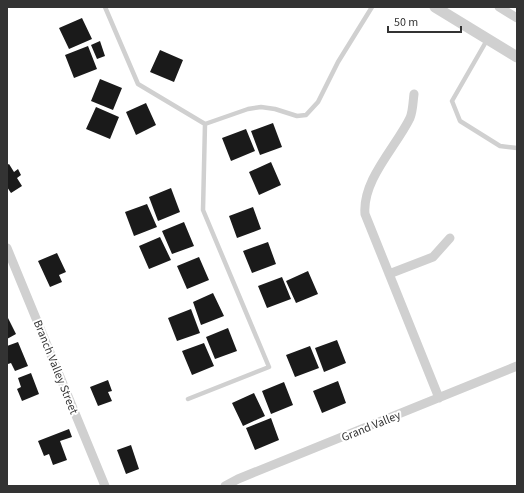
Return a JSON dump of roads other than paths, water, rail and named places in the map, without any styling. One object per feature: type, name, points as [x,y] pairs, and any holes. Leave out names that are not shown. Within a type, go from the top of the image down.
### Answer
[{"type":"street","points":[[435,7],[517,57]]},
{"type":"street","points":[[499,7],[517,18]]},
{"type":"street","points":[[414,94],[411,117],[374,178],[364,203],[365,214],[439,398]]},
{"type":"street","points":[[389,274],[432,256],[450,238]]},
{"type":"street","name":"Branch Valley Street","points":[[7,248],[105,486]]},
{"type":"street","name":"Grand Valley","points":[[225,486],[517,366]]},
{"type":"lane","points":[[105,7],[138,84],[205,124]]},
{"type":"lane","points":[[205,124],[248,109],[261,107],[275,109],[297,116],[306,115],[318,102],[338,62],[372,7]]},
{"type":"lane","points":[[488,39],[452,101],[460,121],[500,146],[517,148]]},
{"type":"lane","points":[[188,399],[268,367],[203,210],[205,124]]}]
